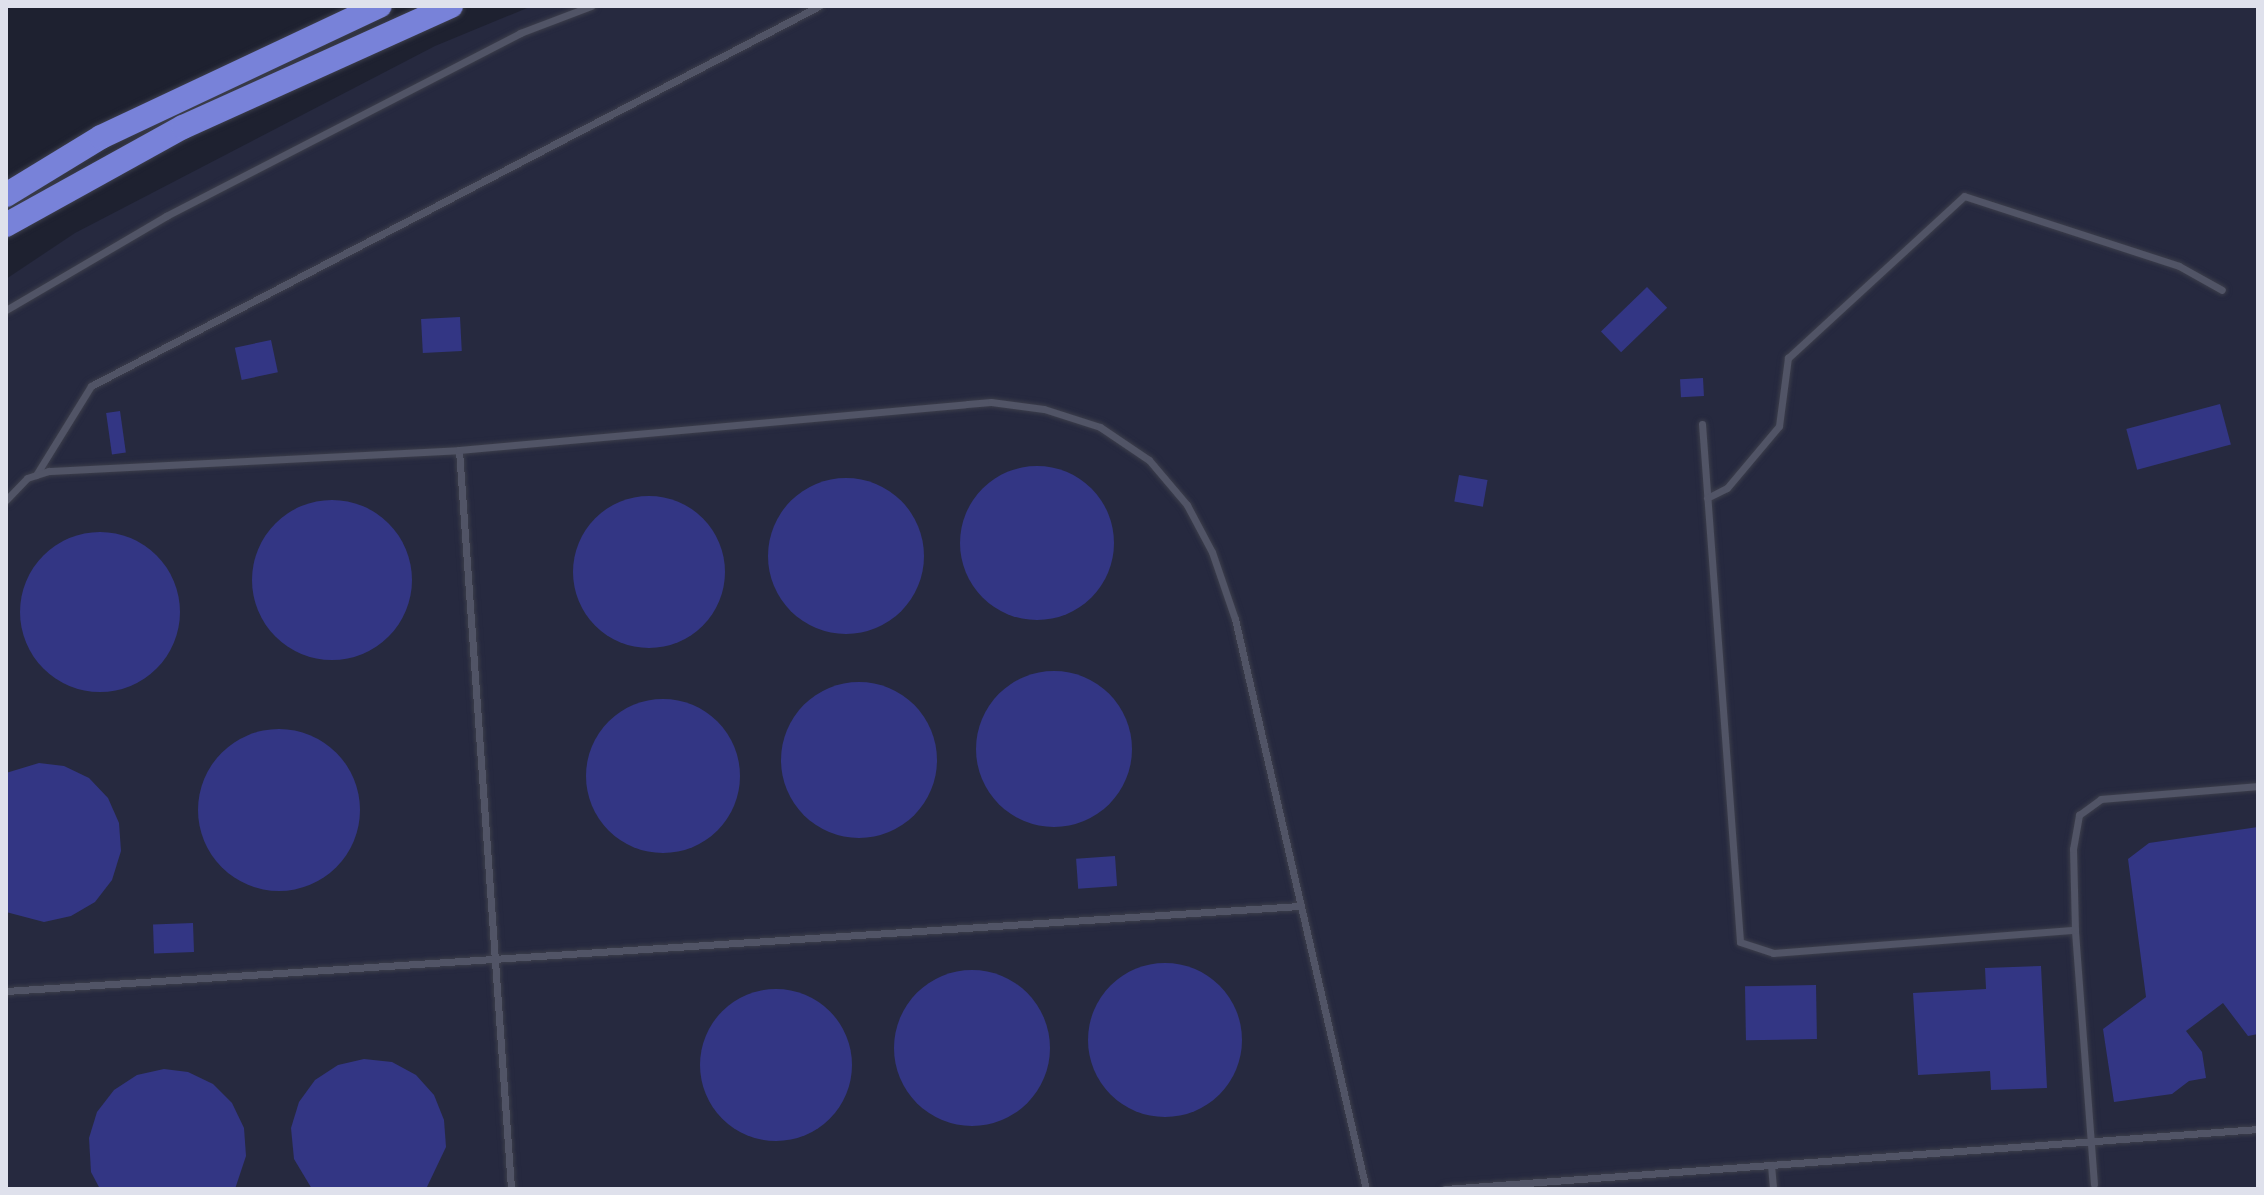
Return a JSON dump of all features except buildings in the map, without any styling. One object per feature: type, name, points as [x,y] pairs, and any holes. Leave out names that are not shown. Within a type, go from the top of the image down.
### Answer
[{"type":"highway","points":[[6,195],[101,137],[380,6]]},
{"type":"highway","points":[[6,225],[183,127],[451,6]]},
{"type":"lane","points":[[6,310],[195,201],[520,33],[591,6]]},
{"type":"lane","points":[[6,500],[36,475],[91,386],[819,6]]},
{"type":"lane","points":[[1707,498],[1727,488],[1779,426],[1788,358],[1964,196],[2179,266],[2222,290]]},
{"type":"lane","points":[[36,475],[459,450],[991,402],[1044,409],[1100,427],[1149,460],[1187,505],[1212,552],[1235,619],[1366,1189]]},
{"type":"lane","points":[[1702,424],[1740,942],[1773,953],[2075,930]]},
{"type":"lane","points":[[459,450],[511,1189]]},
{"type":"lane","points":[[2094,1184],[2075,930],[2073,849],[2079,815],[2101,799],[2258,786]]},
{"type":"lane","points":[[6,991],[1301,906]]},
{"type":"lane","points":[[1445,1189],[2258,1129]]},
{"type":"lane","points":[[1771,1165],[1773,1189]]},
{"type":"shaded area","points":[[532,6],[2258,6],[2258,1189],[6,1189],[6,279],[75,233],[435,46]]}]
